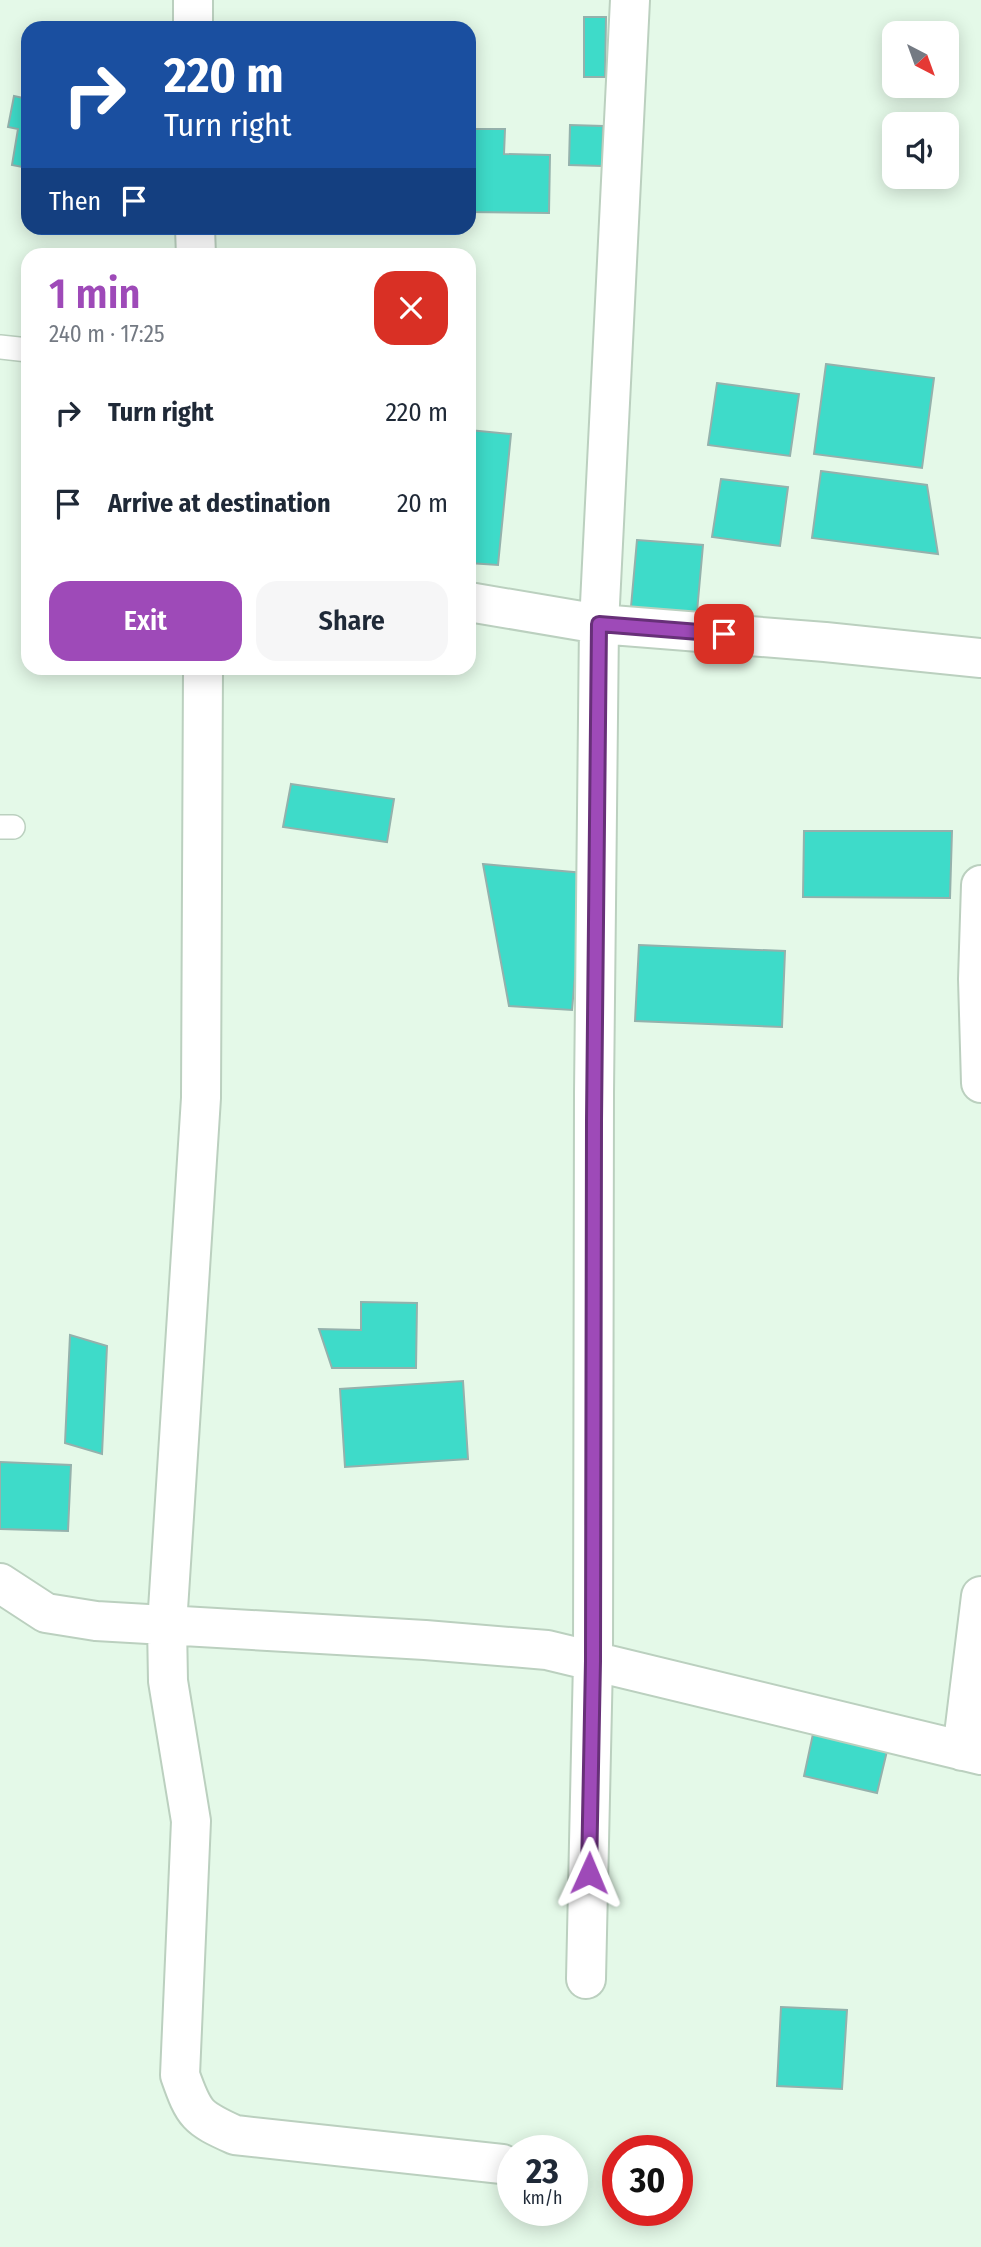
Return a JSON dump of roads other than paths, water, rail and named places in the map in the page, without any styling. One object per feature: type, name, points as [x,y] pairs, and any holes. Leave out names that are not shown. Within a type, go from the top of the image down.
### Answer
[{"type":"street","points":[[193,0],[193,21]]},
{"type":"street","points":[[586,1979],[593,1661],[594,1121],[599,624],[630,0]]},
{"type":"street","points":[[476,603],[599,624],[825,642],[981,658]]},
{"type":"street","points":[[203,675],[201,1098],[167,1625],[169,1681],[191,1821],[180,2075],[197,2116],[235,2135],[497,2163]]},
{"type":"street","points":[[981,885],[978,979],[981,1083]]},
{"type":"street","points":[[0,1583],[46,1613],[96,1621],[547,1650],[972,1753],[981,1596]]},
{"type":"lane","points":[[0,346],[21,350]]}]
